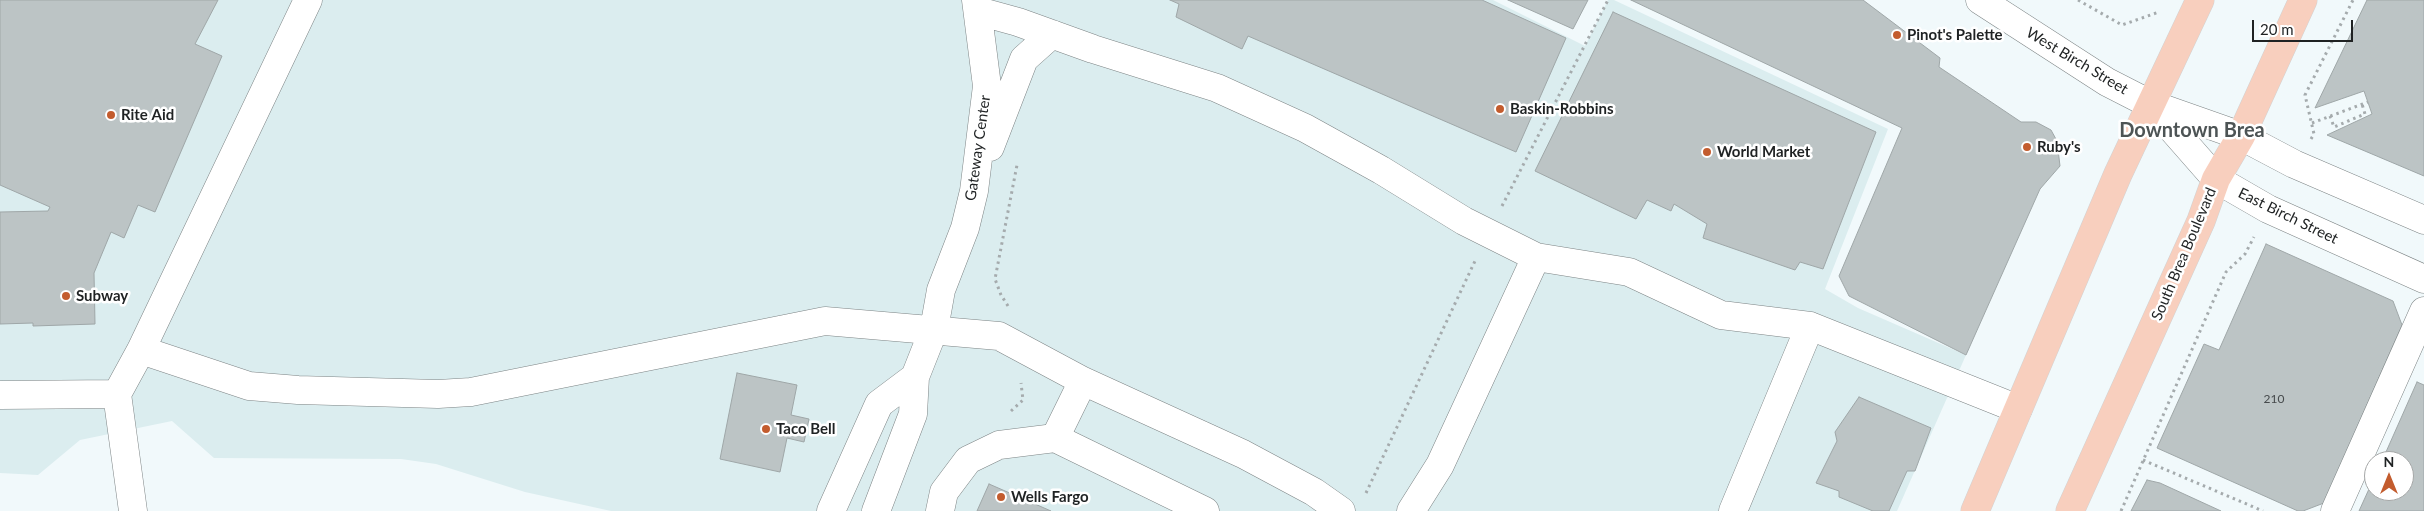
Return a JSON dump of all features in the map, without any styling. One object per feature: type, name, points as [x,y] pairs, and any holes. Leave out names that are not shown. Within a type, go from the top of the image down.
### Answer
[{"type":"main road","points":[[1974,511],[2118,174],[2200,0]]},
{"type":"main road","name":"South Brea Boulevard","points":[[2070,511],[2201,221],[2216,179],[2242,136],[2303,0]]},
{"type":"street","points":[[133,511],[117,394],[141,350],[308,0]]},
{"type":"street","name":"West Birch Street","points":[[1980,0],[2107,82],[2150,104]]},
{"type":"street","points":[[977,6],[1052,34],[1217,88],[1304,128],[1381,170],[1464,221],[1536,257],[1630,272],[1721,315],[1810,326],[2018,409]]},
{"type":"street","name":"Gateway Center","points":[[876,511],[913,414],[915,377],[934,329],[941,290],[965,228],[974,191],[987,86],[977,6]]},
{"type":"street","points":[[974,191],[1024,59],[1052,34]]},
{"type":"street","points":[[2150,104],[2242,136],[2294,164],[2424,220]]},
{"type":"street","name":"East Birch Street","points":[[2150,104],[2216,179],[2268,208],[2424,279]]},
{"type":"street","points":[[1411,511],[1440,465],[1536,257]]},
{"type":"street","points":[[2335,511],[2424,311]]},
{"type":"street","points":[[141,350],[249,386],[298,390],[438,394],[471,392],[807,323],[843,321],[999,336],[1083,381],[1243,454],[1310,502],[1341,511]]},
{"type":"street","points":[[1733,511],[1810,326]]},
{"type":"street","points":[[832,511],[879,404],[915,377]]},
{"type":"street","points":[[1055,438],[1083,381]]},
{"type":"street","points":[[0,395],[117,394]]},
{"type":"street","points":[[940,511],[944,492],[968,460],[999,445],[1055,438],[1205,511]]},
{"type":"path","points":[[2078,0],[2122,25],[2159,13]]},
{"type":"path","points":[[2294,164],[2314,134],[2305,95],[2352,0]]},
{"type":"path","points":[[2312,123],[2368,102]]},
{"type":"path","points":[[2330,116],[2334,127],[2365,114],[2362,104]]},
{"type":"path","points":[[999,336],[1011,310],[1001,295],[995,279],[1018,162]]},
{"type":"path","points":[[2120,511],[2226,272],[2245,254],[2268,208]]},
{"type":"path","points":[[1009,413],[1023,400],[1021,381]]},
{"type":"path","points":[[2143,460],[2263,511]]},
{"type":"shaded area","points":[[0,0],[1493,0],[1585,46],[1608,0],[1614,0],[1888,129],[1825,289],[1858,308],[1966,355],[1897,511],[611,511],[525,492],[436,464],[401,459],[214,458],[172,421],[80,440],[38,475],[0,473]]},
{"type":"building","points":[[0,0],[218,0],[195,44],[222,56],[155,212],[138,205],[124,238],[111,232],[94,273],[95,324],[33,326],[33,323],[0,324],[0,212],[48,211],[50,207],[0,185]]},
{"type":"building","points":[[1170,0],[1482,0],[1566,38],[1516,152],[1248,36],[1242,49],[1176,17],[1179,4]]},
{"type":"building","points":[[1508,0],[1588,0],[1573,29]]},
{"type":"building","points":[[1631,0],[1863,0],[1940,58],[1939,67],[2021,122],[2036,122],[2051,130],[2057,141],[2060,166],[2040,189],[1966,355],[1849,296],[1839,276],[1902,128]]},
{"type":"building","points":[[2367,0],[2424,0],[2424,176],[2327,135],[2372,114],[2364,91],[2315,108]]},
{"type":"building","name":"World Market","points":[[1613,12],[1876,132],[1823,269],[1800,262],[1795,270],[1703,238],[1707,224],[1674,204],[1671,211],[1647,200],[1636,219],[1535,171]]},
{"type":"building","points":[[2266,244],[2393,301],[2402,325],[2324,503],[2303,511],[2298,511],[2157,448],[2204,344],[2219,350]]},
{"type":"building","name":"Taco Bell","points":[[737,373],[797,385],[791,415],[809,419],[804,442],[787,438],[780,472],[720,459]]},
{"type":"building","points":[[2417,382],[2424,385],[2424,511],[2359,511],[2364,500],[2414,501],[2414,451],[2386,451]]},
{"type":"building","points":[[1859,397],[1931,428],[1915,471],[1907,471],[1889,511],[1873,511],[1839,497],[1839,491],[1816,483],[1837,441],[1835,432]]},
{"type":"building","points":[[2147,480],[2160,483],[2221,511],[2131,511]]},
{"type":"building","name":"Wells Fargo","points":[[989,484],[1051,511],[977,511]]},
{"type":"place","name":"Pinot's Palette","points":[[1897,35]]},
{"type":"place","name":"Baskin-Robbins","points":[[1500,109]]},
{"type":"place","name":"Rite Aid","points":[[111,115]]},
{"type":"place","name":"Ruby's","points":[[2027,147]]},
{"type":"place","name":"World Market","points":[[1707,152]]},
{"type":"place","name":"Subway","points":[[66,296]]},
{"type":"place","name":"Taco Bell","points":[[766,429]]},
{"type":"place","name":"Wells Fargo","points":[[1001,497]]},
{"type":"district","name":"Downtown Brea","points":[[2192,131]]}]
